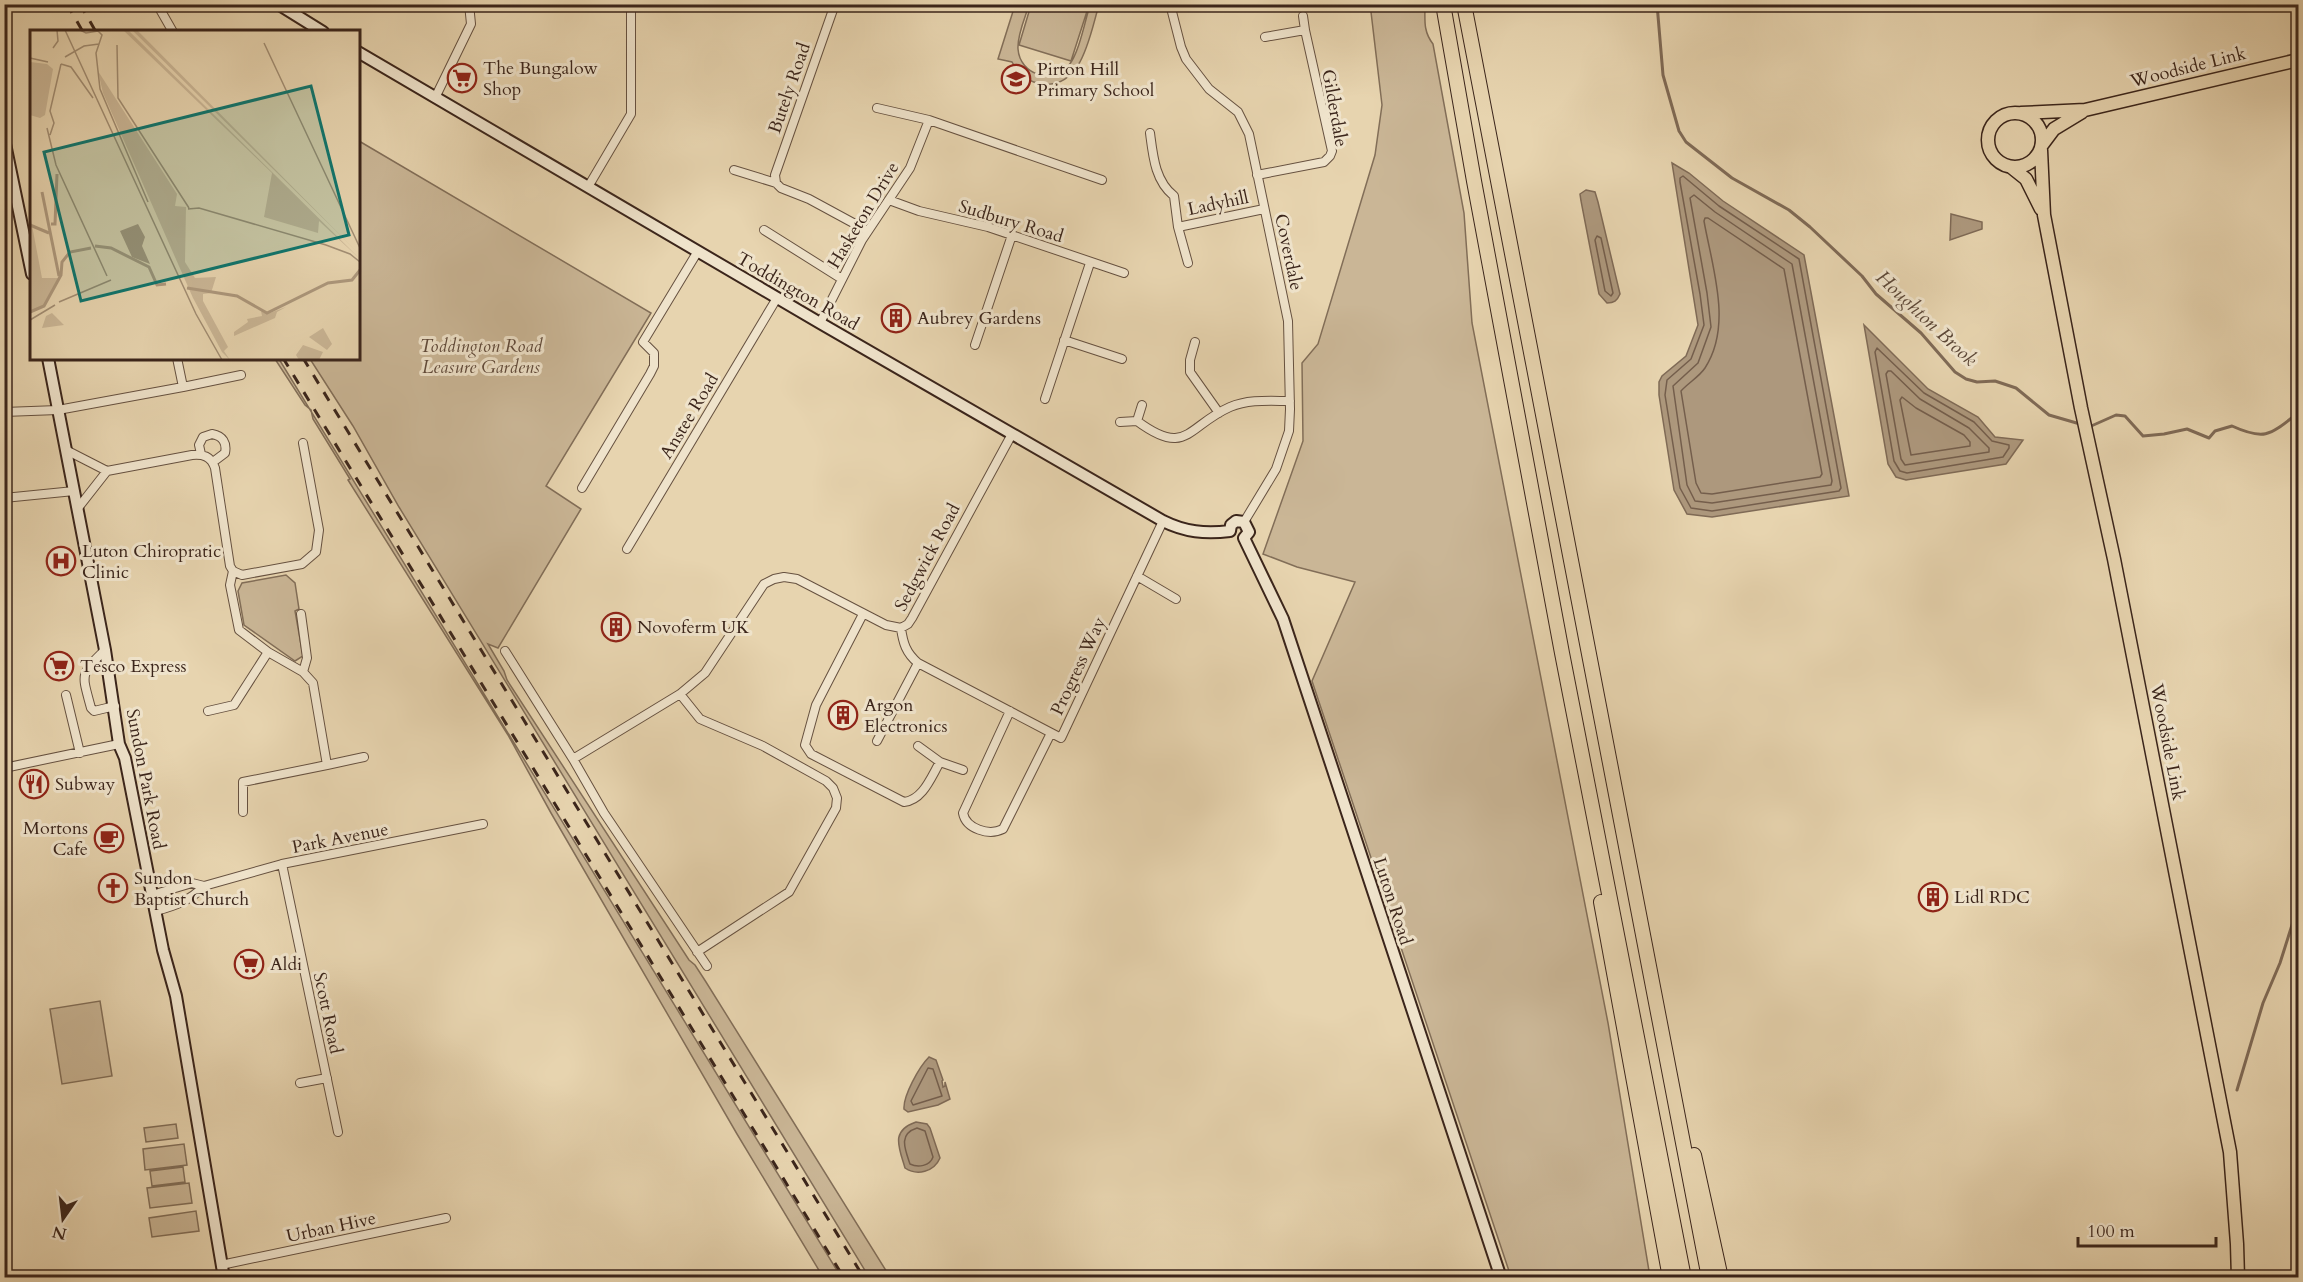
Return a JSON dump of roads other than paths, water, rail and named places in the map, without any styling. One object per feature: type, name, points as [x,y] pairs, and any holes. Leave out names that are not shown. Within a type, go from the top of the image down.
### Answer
[{"type":"highway","points":[[1443,4],[1473,182],[1562,653],[1684,1278]]},
{"type":"highway","points":[[1464,4],[1709,1278]]},
{"type":"highway","points":[[1562,653],[1576,768],[1670,1278]]},
{"type":"highway","points":[[1661,1026],[1704,1194],[1721,1278]]},
{"type":"main road","points":[[278,4],[320,30]]},
{"type":"main road","name":"Toddington Road","points":[[360,53],[1163,521],[1180,529],[1195,532],[1230,531]]},
{"type":"main road","name":"Woodside Link","points":[[2021,113],[2085,110],[2298,60]]},
{"type":"main road","name":"Woodside Link","points":[[2085,110],[2054,129],[2041,147],[2044,215],[2230,1152],[2238,1278]]},
{"type":"main road","points":[[2021,113],[2038,124],[2043,138],[2041,147],[2032,161],[2025,165],[2011,167],[1993,156],[1988,133],[1997,119],[2004,114],[2021,113]]},
{"type":"main road","points":[[4,139],[9,190],[30,267]]},
{"type":"main road","name":"Woodside Link","points":[[2011,167],[2022,174],[2029,183],[2044,215]]},
{"type":"main road","name":"Sundon Park Road","points":[[48,360],[105,650],[119,744],[125,758],[163,950],[176,996],[224,1278]]},
{"type":"main road","points":[[1236,521],[1244,522],[1249,529],[1244,538],[1235,539],[1230,531],[1231,525],[1236,521]]},
{"type":"main road","name":"Luton Road","points":[[1244,538],[1283,619],[1501,1278]]},
{"type":"street","points":[[157,4],[172,30]]},
{"type":"street","points":[[435,98],[471,24],[469,4]]},
{"type":"street","points":[[588,187],[631,114],[631,4]]},
{"type":"street","name":"Butely Road","points":[[776,183],[775,175],[834,4]]},
{"type":"street","name":"Coverdale","points":[[1170,4],[1186,59],[1209,89],[1238,112],[1249,134],[1288,321],[1289,431],[1276,469],[1244,522]]},
{"type":"street","points":[[1265,37],[1305,30],[1303,16]]},
{"type":"street","name":"Gilderdale","points":[[1257,175],[1324,162],[1330,156],[1330,141],[1305,30]]},
{"type":"street","points":[[877,108],[928,120],[1102,180]]},
{"type":"street","name":"Hasketon Drive","points":[[820,323],[868,231],[909,168],[928,120]]},
{"type":"street","name":"Ladyhill","points":[[1150,133],[1154,162],[1159,176],[1167,190],[1174,196],[1178,227],[1188,263]]},
{"type":"street","points":[[734,171],[776,183],[781,188],[809,199],[868,231]]},
{"type":"street","name":"Sudbury Road","points":[[889,200],[918,211],[1012,235],[1124,273]]},
{"type":"street","name":"Ladyhill","points":[[1178,227],[1264,209]]},
{"type":"street","points":[[765,230],[842,279]]},
{"type":"street","points":[[975,345],[1012,235]]},
{"type":"street","points":[[582,488],[654,366],[654,353],[643,342],[698,251]]},
{"type":"street","points":[[1045,399],[1090,262]]},
{"type":"street","name":"Anstee Road","points":[[627,549],[777,298]]},
{"type":"street","points":[[1064,340],[1122,359]]},
{"type":"street","points":[[1195,342],[1190,360],[1190,372],[1219,412]]},
{"type":"street","points":[[177,360],[183,387]]},
{"type":"street","points":[[4,412],[58,410],[241,375]]},
{"type":"street","points":[[1120,422],[1137,421],[1159,436],[1172,439],[1194,430],[1219,412],[1242,403],[1290,401]]},
{"type":"street","points":[[1137,421],[1142,405]]},
{"type":"street","points":[[213,462],[225,453],[226,444],[221,437],[212,434],[203,437],[199,445],[201,454],[213,462],[230,566],[233,571],[242,575],[302,564],[316,552],[319,530],[303,443]]},
{"type":"street","name":"Sedgwick Road","points":[[573,759],[680,694],[705,673],[748,605],[764,584],[774,579],[797,579],[893,628],[901,628],[908,624],[1012,434]]},
{"type":"street","points":[[66,450],[107,471],[201,454]]},
{"type":"street","points":[[78,508],[107,471]]},
{"type":"street","points":[[4,498],[74,491]]},
{"type":"street","name":"Progress Way","points":[[918,663],[1061,738],[1163,521]]},
{"type":"street","points":[[233,571],[230,585],[239,630],[268,652],[303,672],[313,683],[327,765]]},
{"type":"street","points":[[1137,576],[1176,599]]},
{"type":"street","points":[[301,614],[308,658],[303,672]]},
{"type":"street","points":[[863,614],[816,705],[806,738],[808,750],[817,758],[904,802],[913,801],[923,792],[940,762]]},
{"type":"street","points":[[877,741],[918,663],[909,656],[901,628]]},
{"type":"street","points":[[105,650],[86,668],[84,679],[91,708],[94,711],[115,706]]},
{"type":"street","points":[[505,651],[604,813],[707,966]]},
{"type":"street","points":[[208,711],[234,705],[268,652]]},
{"type":"street","points":[[680,694],[696,717],[763,746],[817,774],[833,788],[837,798],[836,808],[789,892],[697,952]]},
{"type":"street","points":[[66,695],[80,753]]},
{"type":"street","points":[[1010,711],[963,813],[966,821],[978,829],[992,833],[1003,829],[1051,733]]},
{"type":"street","points":[[4,768],[119,744]]},
{"type":"street","points":[[918,746],[940,762],[963,770]]},
{"type":"street","points":[[243,812],[243,782],[364,757]]},
{"type":"street","name":"Park Avenue","points":[[156,911],[185,902],[204,886],[282,864],[483,824]]},
{"type":"street","name":"Scott Road","points":[[282,864],[338,1132]]},
{"type":"street","name":"Park Avenue","points":[[152,895],[192,882],[204,886]]},
{"type":"street","points":[[300,1083],[327,1078]]},
{"type":"street","name":"Urban Hive","points":[[221,1265],[446,1218]]},
{"type":"water","points":[[1672,163],[1689,173],[1723,201],[1804,255],[1849,496],[1712,517],[1687,514],[1674,490],[1659,382],[1662,376],[1686,356],[1698,325]]},
{"type":"water","points":[[1586,190],[1595,192],[1620,294],[1612,303],[1607,303],[1599,294],[1580,194]]},
{"type":"water","points":[[1951,214],[1982,222],[1982,229],[1950,240]]},
{"type":"water","points":[[1864,325],[1928,389],[1978,417],[1995,437],[2023,440],[2006,464],[1906,480],[1896,477],[1888,464]]},
{"type":"water","points":[[929,1057],[936,1060],[943,1087],[945,1082],[950,1099],[938,1105],[908,1112],[904,1109],[904,1103],[909,1089],[916,1074]]},
{"type":"water","points":[[916,1122],[927,1124],[930,1128],[940,1158],[934,1167],[920,1172],[905,1168],[899,1147],[902,1130]]},
{"type":"waterway","name":"Houghton Brook","points":[[1657,4],[1663,75],[1679,131],[1686,142],[1732,178],[1789,210],[1810,227],[1862,276],[1876,294],[1921,333],[1955,372],[1966,379],[1977,382],[1995,381],[2016,388],[2049,415],[2080,424]]},
{"type":"waterway","name":"Houghton Brook","points":[[2089,427],[2116,415],[2125,416],[2143,436],[2187,429],[2209,438],[2215,431],[2232,426],[2252,433],[2267,433],[2274,431],[2298,413]]},
{"type":"waterway","points":[[2237,1090],[2263,1003],[2280,963],[2298,906]]},
{"type":"railway","points":[[67,4],[82,30]]},
{"type":"railway","points":[[80,4],[95,30]]},
{"type":"railway","points":[[284,360],[844,1278]]},
{"type":"railway","points":[[304,360],[864,1278]]},
{"type":"place","name":"The Bungalow Shop","points":[[462,78]]},
{"type":"place","name":"Pirton Hill Primary School","points":[[1016,79]]},
{"type":"place","name":"Aubrey Gardens","points":[[896,318]]},
{"type":"place","name":"Luton Chiropratic Clinic","points":[[61,561]]},
{"type":"place","name":"Novoferm UK","points":[[616,627]]},
{"type":"place","name":"Tesco Express","points":[[59,666]]},
{"type":"place","name":"Argon Electronics","points":[[843,715]]},
{"type":"place","name":"Subway","points":[[34,784]]},
{"type":"place","name":"Mortons Cafe","points":[[109,838]]},
{"type":"place","name":"Sundon Baptist Church","points":[[113,888]]},
{"type":"place","name":"Lidl RDC","points":[[1933,897]]},
{"type":"place","name":"Aldi","points":[[249,964]]},
{"type":"park label","name":"Toddington Road Leasure Gardens","points":[[481,356]]}]
